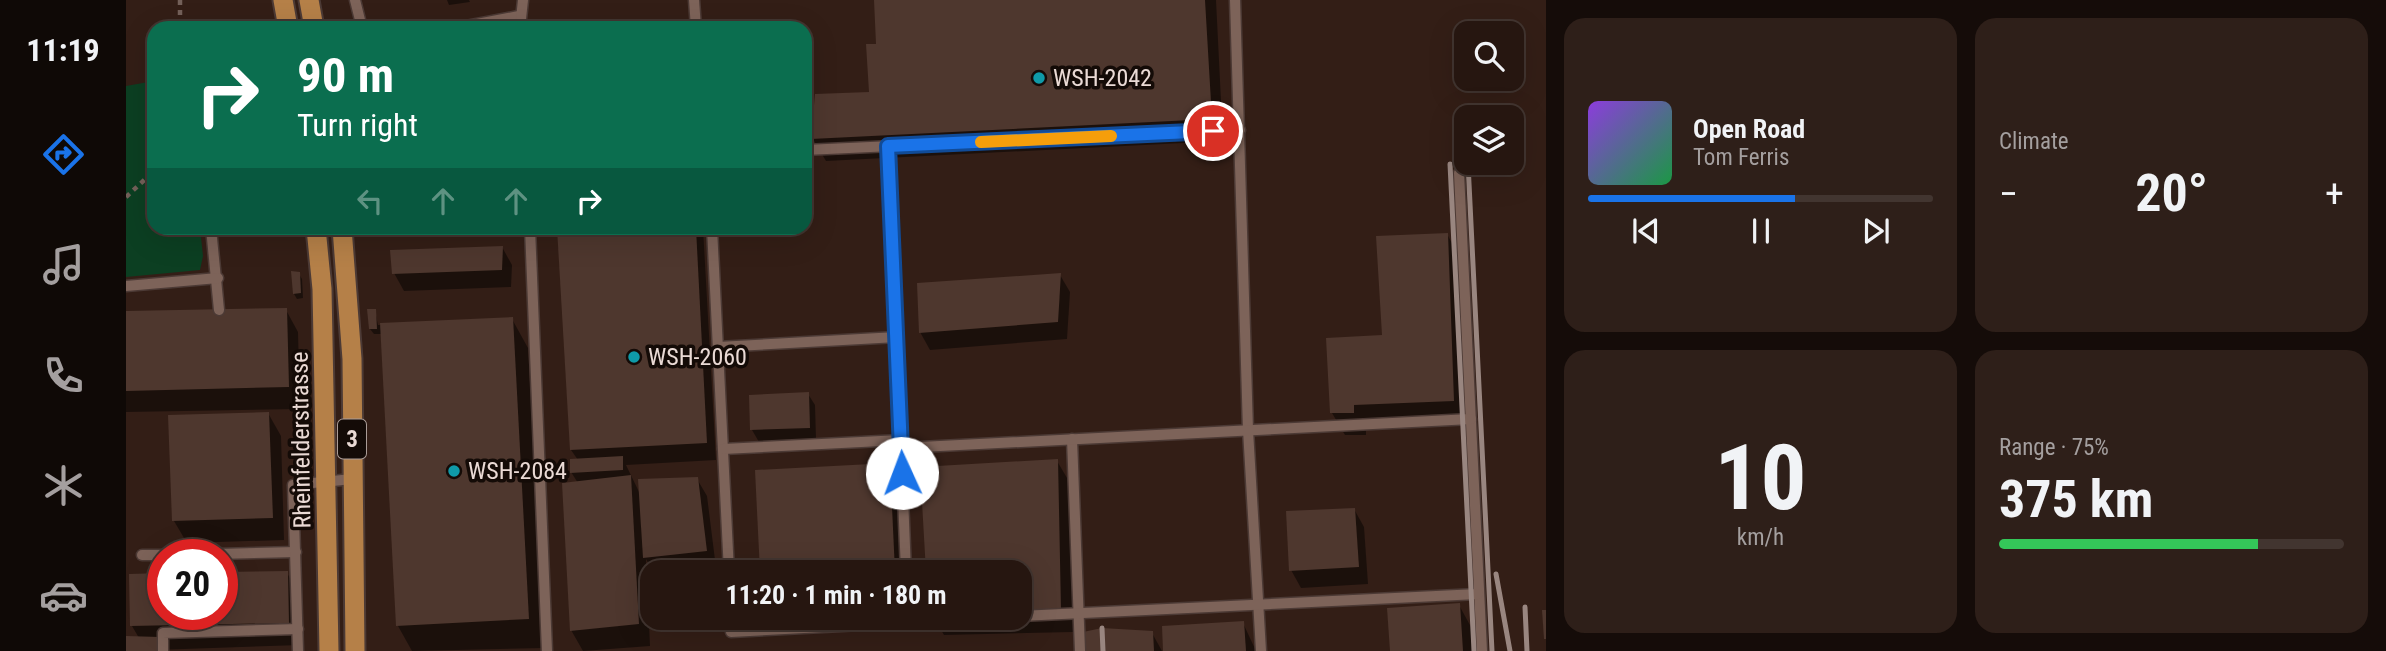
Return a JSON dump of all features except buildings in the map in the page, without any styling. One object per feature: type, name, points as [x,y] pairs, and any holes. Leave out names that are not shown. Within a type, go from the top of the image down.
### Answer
[{"type":"main road","points":[[283,0],[287,21]]},
{"type":"main road","points":[[309,0],[313,21]]},
{"type":"main road","name":"Rheinfelderstrasse","points":[[317,235],[322,289],[329,651]]},
{"type":"main road","name":"Rheinfelderstrasse","points":[[343,235],[352,359],[355,651]]},
{"type":"lane","points":[[355,0],[360,21]]},
{"type":"lane","points":[[519,21],[523,0]]},
{"type":"lane","points":[[694,0],[696,21]]},
{"type":"lane","points":[[1235,0],[1248,430],[1261,651]]},
{"type":"lane","points":[[493,21],[519,16]]},
{"type":"lane","points":[[812,149],[1240,130]]},
{"type":"lane","points":[[888,146],[906,560]]},
{"type":"lane","points":[[1459,175],[1482,651]]},
{"type":"lane","points":[[212,235],[219,310]]},
{"type":"lane","points":[[530,235],[547,651]]},
{"type":"lane","points":[[712,235],[728,560]]},
{"type":"lane","points":[[126,286],[218,278]]},
{"type":"lane","points":[[718,347],[897,337]]},
{"type":"lane","points":[[723,449],[1072,439],[1471,419]]},
{"type":"lane","points":[[1072,439],[1080,651]]},
{"type":"lane","points":[[298,651],[293,485],[352,479]]},
{"type":"lane","points":[[238,553],[296,552]]},
{"type":"lane","points":[[142,555],[147,555]]},
{"type":"lane","points":[[1032,615],[1478,594]]},
{"type":"lane","points":[[163,651],[163,633],[298,629]]},
{"type":"lane","points":[[732,630],[761,630]]},
{"type":"path","points":[[180,0],[180,21]]},
{"type":"path","points":[[126,197],[147,178]]},
{"type":"green space","points":[[147,82],[147,235],[201,235],[203,256],[200,270],[126,277],[126,86]]},
{"type":"railway","points":[[1450,164],[1474,651]]},
{"type":"railway","points":[[1469,175],[1492,651]]},
{"type":"railway","points":[[1496,574],[1510,651]]},
{"type":"railway","points":[[1525,607],[1527,651]]},
{"type":"railway","points":[[1102,628],[1103,651]]},
{"type":"slow traffic","points":[[981,142],[1111,136]]},
{"type":"place","name":"WSH-2042","points":[[1039,78]]},
{"type":"place","name":"WSH-2060","points":[[634,357]]},
{"type":"place","name":"WSH-2084","points":[[454,471]]},
{"type":"route","points":[[902,473],[888,146],[1213,131]]}]
